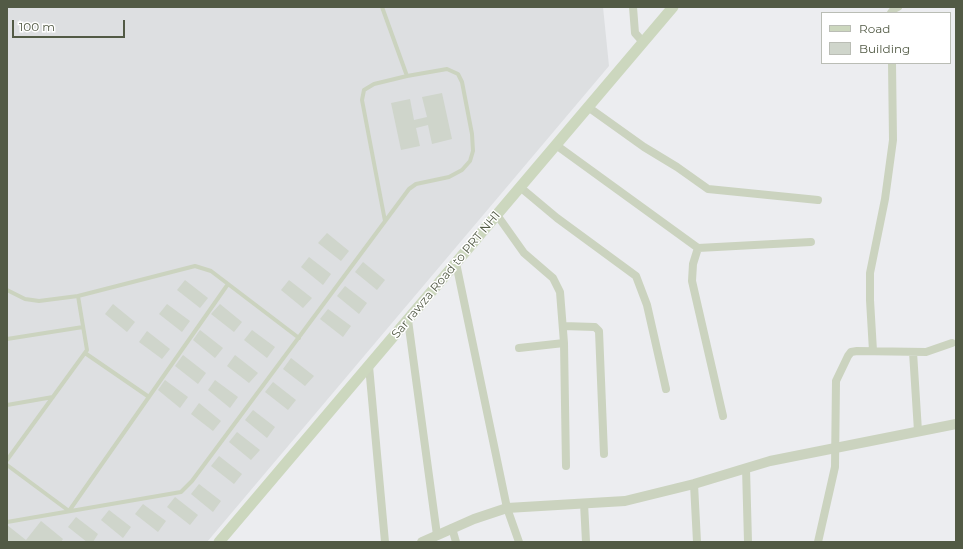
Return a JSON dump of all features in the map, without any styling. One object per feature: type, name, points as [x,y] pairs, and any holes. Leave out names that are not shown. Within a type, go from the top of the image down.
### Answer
[{"type":"main road","name":"Sar rawza Road to PRT NH1","points":[[219,542],[673,7]]},
{"type":"street","points":[[633,7],[635,33],[643,42]]},
{"type":"street","points":[[873,351],[870,273],[885,199],[894,140],[892,110],[892,64]]},
{"type":"street","points":[[588,107],[644,147],[677,167],[708,189],[818,200]]},
{"type":"street","points":[[556,145],[698,248],[811,242]]},
{"type":"street","points":[[520,187],[557,218],[636,276],[643,290],[666,389]]},
{"type":"street","points":[[497,215],[524,253],[557,284],[560,292],[564,343],[566,466]]},
{"type":"street","points":[[698,248],[693,264],[692,281],[723,416]]},
{"type":"street","points":[[456,263],[507,508],[519,542]]},
{"type":"street","points":[[408,320],[437,535]]},
{"type":"street","points":[[563,326],[595,327],[599,331],[604,454]]},
{"type":"street","points":[[519,348],[564,343]]},
{"type":"street","points":[[818,542],[835,467],[834,413],[836,381],[851,352],[926,352],[952,343]]},
{"type":"street","points":[[913,352],[918,431]]},
{"type":"street","points":[[369,366],[385,542]]},
{"type":"street","points":[[422,542],[452,528],[507,508],[625,501],[694,484],[770,461],[956,424]]},
{"type":"street","points":[[746,468],[748,542]]},
{"type":"street","points":[[694,484],[697,542]]},
{"type":"street","points":[[584,503],[586,542]]},
{"type":"street","points":[[452,528],[456,542]]},
{"type":"lane","points":[[382,7],[407,76]]},
{"type":"lane","points":[[7,522],[181,492],[192,481],[409,189],[416,184],[449,177],[462,170],[470,161],[473,151],[472,134],[462,82],[458,74],[447,69],[374,84],[364,90],[362,100],[385,221]]},
{"type":"lane","points":[[7,290],[25,299],[39,300],[78,296],[195,266],[211,271],[299,338]]},
{"type":"lane","points":[[69,511],[228,284]]},
{"type":"lane","points":[[7,460],[87,350],[78,296]]},
{"type":"lane","points":[[7,339],[83,327]]},
{"type":"lane","points":[[85,353],[149,397]]},
{"type":"lane","points":[[7,405],[53,397]]},
{"type":"lane","points":[[7,465],[69,511]]},
{"type":"shaded area","points":[[7,7],[603,7],[609,66],[207,542],[7,542]]},
{"type":"building","points":[[442,93],[452,139],[432,144],[428,125],[416,128],[420,146],[401,150],[391,103],[410,99],[414,120],[427,117],[422,97]]},
{"type":"building","points":[[327,233],[349,251],[341,261],[318,243]]},
{"type":"building","points":[[309,257],[331,274],[323,285],[301,267]]},
{"type":"building","points":[[363,262],[385,280],[377,290],[355,272]]},
{"type":"building","points":[[185,280],[208,298],[200,308],[177,290]]},
{"type":"building","points":[[289,280],[312,298],[303,308],[281,290]]},
{"type":"building","points":[[345,286],[367,303],[359,314],[337,296]]},
{"type":"building","points":[[113,304],[135,322],[127,332],[105,314]]},
{"type":"building","points":[[167,304],[190,321],[182,332],[159,314]]},
{"type":"building","points":[[220,304],[242,322],[234,332],[211,314]]},
{"type":"building","points":[[328,309],[351,326],[343,337],[320,319]]},
{"type":"building","points":[[200,330],[223,348],[215,358],[193,340]]},
{"type":"building","points":[[252,330],[275,347],[267,358],[244,340]]},
{"type":"building","points":[[147,331],[170,349],[162,359],[139,342]]},
{"type":"building","points":[[183,355],[206,373],[198,384],[175,366]]},
{"type":"building","points":[[235,355],[258,373],[249,383],[227,366]]},
{"type":"building","points":[[291,358],[314,376],[305,386],[283,369]]},
{"type":"building","points":[[165,380],[188,397],[180,408],[158,390]]},
{"type":"building","points":[[215,380],[238,397],[230,408],[208,390]]},
{"type":"building","points":[[273,382],[296,400],[288,410],[265,392]]},
{"type":"building","points":[[199,403],[221,421],[213,431],[191,414]]},
{"type":"building","points":[[253,410],[275,427],[267,438],[245,420]]},
{"type":"building","points":[[237,432],[260,450],[251,460],[229,442]]},
{"type":"building","points":[[219,456],[242,474],[234,484],[211,466]]},
{"type":"building","points":[[199,484],[221,501],[213,512],[191,494]]},
{"type":"building","points":[[175,497],[198,515],[190,525],[167,507]]},
{"type":"building","points":[[143,504],[166,521],[158,532],[135,514]]},
{"type":"building","points":[[109,510],[131,527],[123,538],[101,520]]},
{"type":"building","points":[[76,517],[98,534],[93,542],[87,542],[68,527]]},
{"type":"building","points":[[41,521],[63,539],[61,542],[7,542],[7,525],[26,540]]}]
